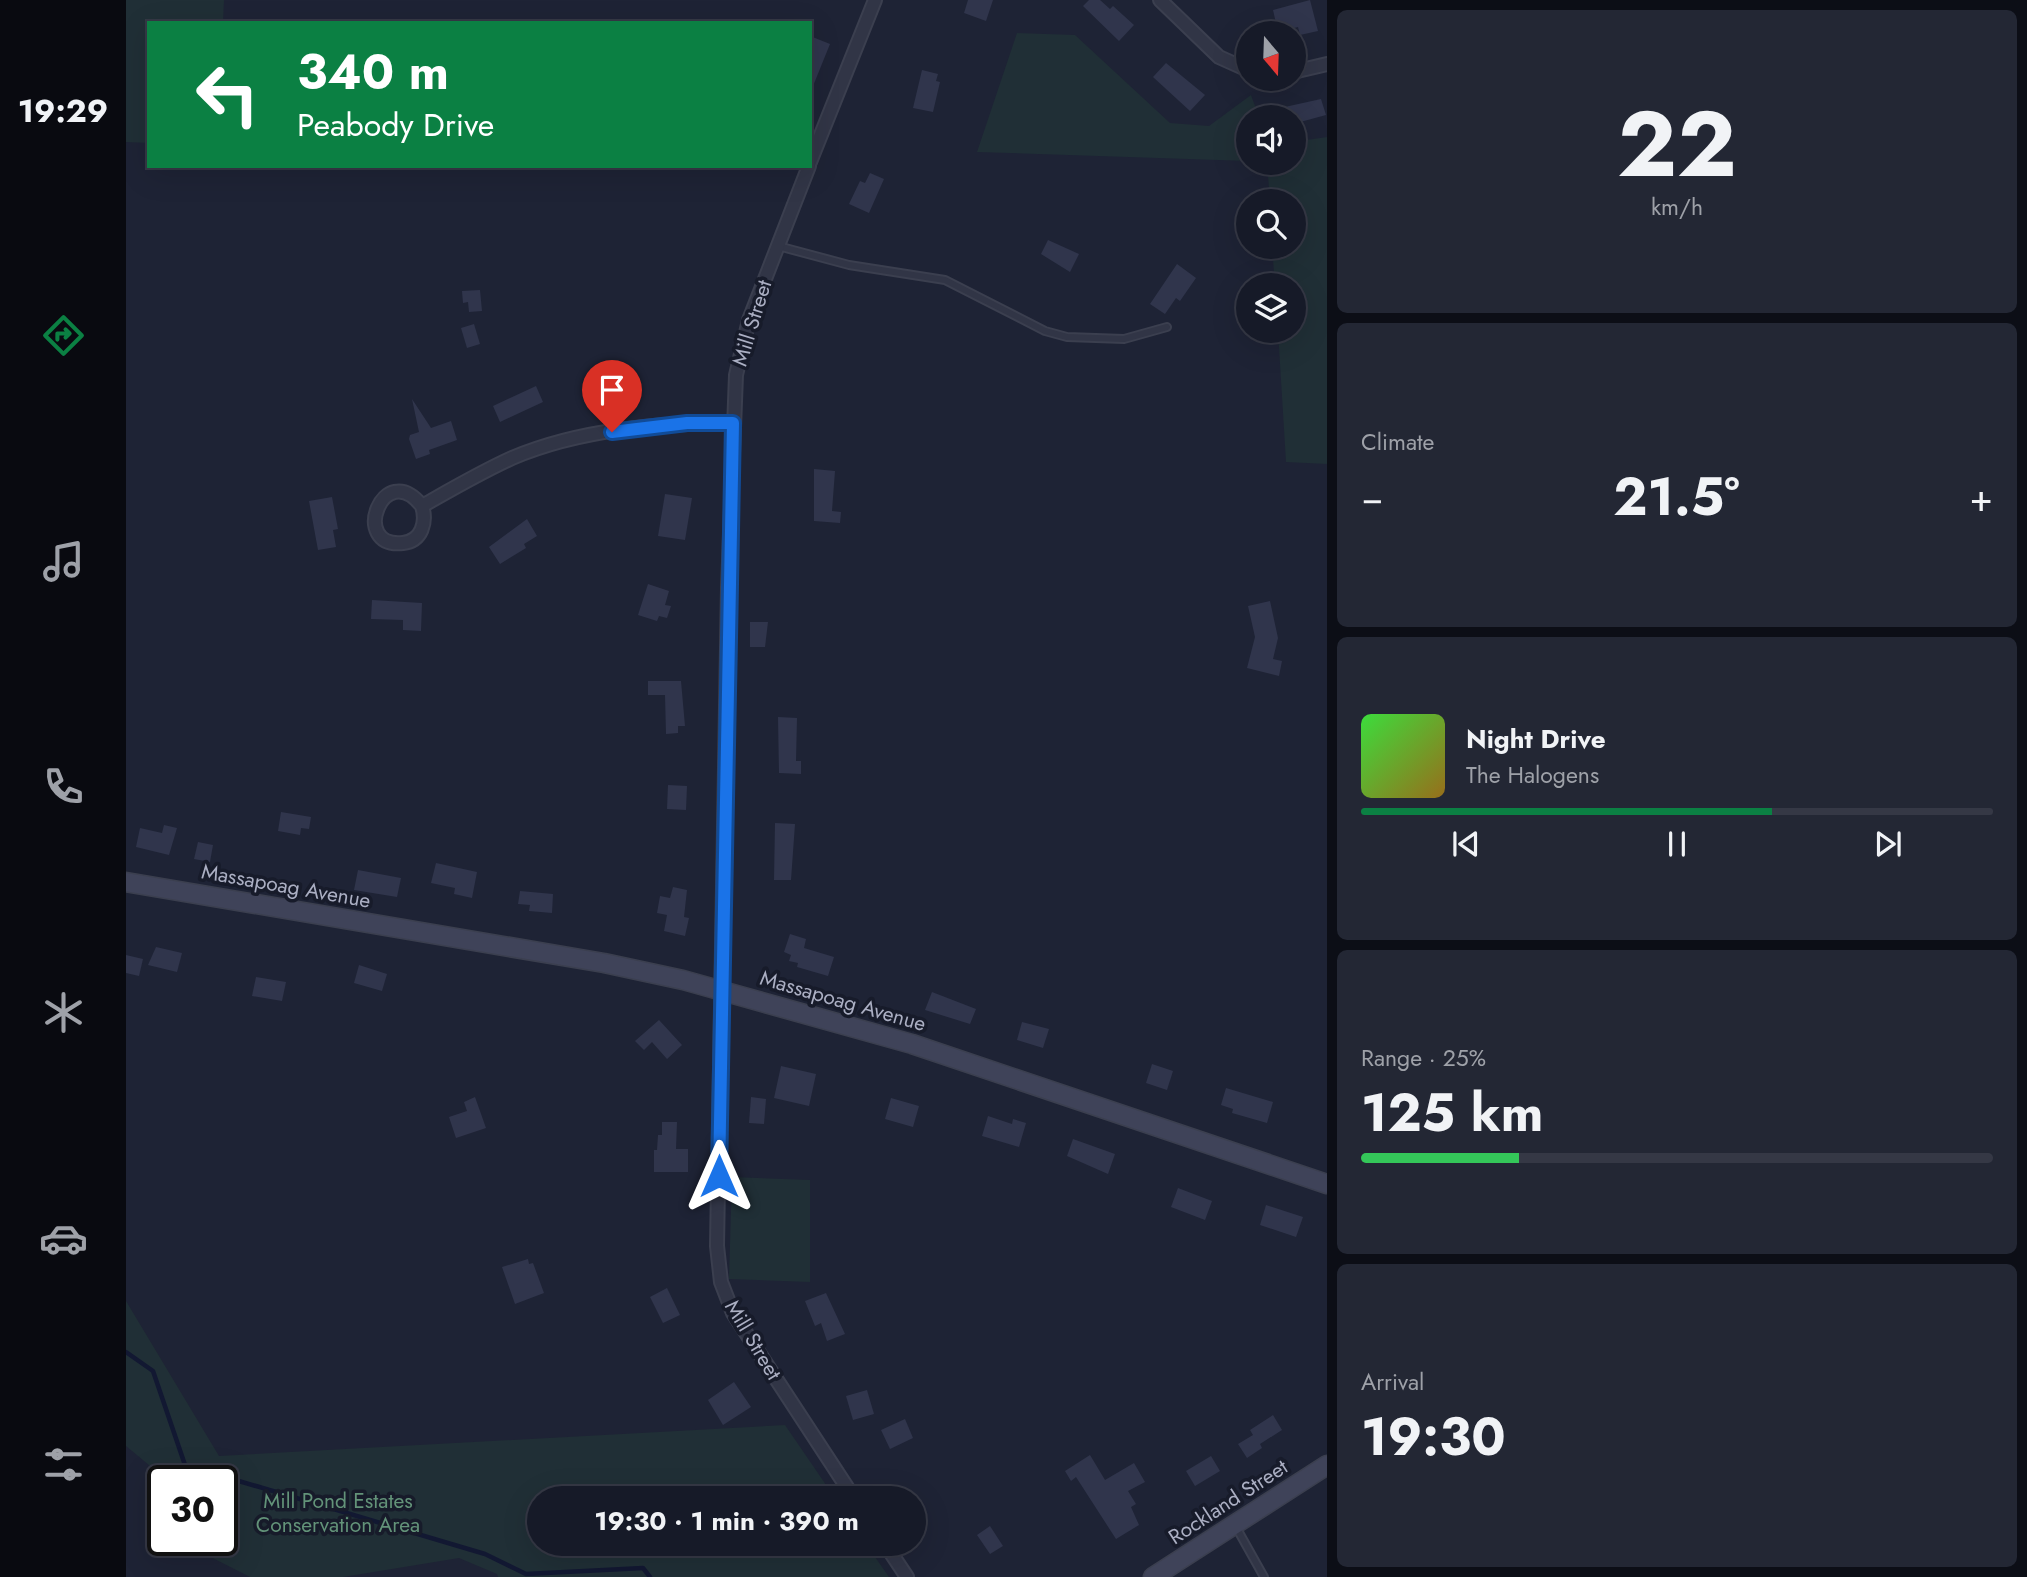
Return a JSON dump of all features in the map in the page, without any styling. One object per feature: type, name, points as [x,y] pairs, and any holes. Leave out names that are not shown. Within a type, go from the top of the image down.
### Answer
[{"type":"main road","name":"Massapoag Avenue","points":[[126,882],[604,963],[720,990],[912,1044],[1327,1184]]},
{"type":"main road","name":"Rockland Street","points":[[1153,1577],[1327,1465]]},
{"type":"street","name":"Mill Street","points":[[812,157],[875,0]]},
{"type":"street","points":[[1160,0],[1219,57],[1236,65]]},
{"type":"street","points":[[1306,69],[1327,64]]},
{"type":"street","name":"Mill Street","points":[[807,168],[749,320],[741,349],[733,423],[717,1246],[721,1282],[733,1313],[846,1486]]},
{"type":"street","points":[[422,506],[482,472],[543,447],[639,428],[733,423]]},
{"type":"street","points":[[402,492],[410,495],[422,506],[425,522],[422,530],[410,541],[393,543],[379,534],[374,518],[375,510],[386,497],[402,492]]},
{"type":"street","points":[[893,1556],[907,1577]]},
{"type":"lane","points":[[778,246],[849,265],[945,280],[1045,331],[1067,338],[1124,339],[1167,327]]},
{"type":"lane","points":[[1235,1524],[1264,1577]]},
{"type":"green space","points":[[126,0],[224,0],[223,21],[147,21],[147,143],[126,142]]},
{"type":"green space","points":[[1017,33],[1075,35],[1170,123],[1209,126],[1236,106],[1236,161],[977,152]]},
{"type":"green space","points":[[1251,95],[1255,105],[1237,105]]},
{"type":"green space","points":[[1327,137],[1327,464],[1286,462],[1279,343],[1306,343],[1306,273],[1274,273],[1273,259],[1306,259],[1306,189],[1269,189],[1268,175],[1306,175],[1306,140]]},
{"type":"green space","points":[[732,1177],[810,1180],[810,1282],[729,1279]]},
{"type":"green space","name":"Mill Pond Estates Conservation Area","points":[[126,1301],[219,1456],[785,1425],[827,1486],[527,1486],[527,1556],[874,1556],[889,1577],[498,1577],[497,1574],[459,1558],[343,1577],[250,1577],[209,1556],[238,1556],[238,1465],[149,1465],[126,1446]]},
{"type":"building","points":[[968,0],[993,0],[986,21],[964,13]]},
{"type":"building","points":[[1089,0],[1100,0],[1110,9],[1113,6],[1134,25],[1119,41],[1083,6]]},
{"type":"building","points":[[1310,0],[1318,31],[1306,34],[1306,21],[1276,21],[1273,10]]},
{"type":"building","points":[[812,37],[830,44],[812,89]]},
{"type":"building","points":[[1166,63],[1205,95],[1190,111],[1153,77]]},
{"type":"building","points":[[922,70],[938,74],[936,81],[940,82],[933,112],[913,108]]},
{"type":"building","points":[[1321,99],[1326,115],[1306,120],[1306,105],[1294,105]]},
{"type":"building","points":[[870,173],[884,179],[869,213],[849,204],[860,181],[865,183]]},
{"type":"building","points":[[1048,240],[1079,254],[1070,272],[1041,254]]},
{"type":"building","points":[[1177,264],[1196,278],[1180,301],[1176,298],[1165,314],[1150,304]]},
{"type":"building","points":[[480,290],[482,311],[469,312],[468,302],[463,303],[462,291]]},
{"type":"building","points":[[474,324],[480,344],[467,348],[461,328]]},
{"type":"building","points":[[536,386],[543,402],[500,422],[493,406]]},
{"type":"building","points":[[412,399],[431,428],[451,421],[457,440],[429,450],[430,454],[416,459],[409,439],[410,435],[419,432]]},
{"type":"building","points":[[814,469],[835,471],[832,511],[841,512],[840,523],[814,521]]},
{"type":"building","points":[[665,494],[692,498],[685,540],[658,536]]},
{"type":"building","points":[[332,497],[338,529],[333,530],[336,547],[318,550],[309,501]]},
{"type":"building","points":[[527,519],[537,536],[524,544],[526,548],[500,564],[489,547]]},
{"type":"building","points":[[648,584],[669,591],[665,605],[671,606],[667,618],[659,616],[657,621],[638,615]]},
{"type":"building","points":[[372,600],[422,603],[421,631],[403,630],[403,620],[371,619]]},
{"type":"building","points":[[1270,601],[1278,638],[1273,659],[1282,661],[1279,676],[1247,668],[1255,637],[1248,606]]},
{"type":"building","points":[[750,622],[768,622],[765,647],[750,647]]},
{"type":"building","points":[[648,681],[681,681],[685,726],[678,726],[678,733],[666,734],[665,695],[648,695]]},
{"type":"building","points":[[778,717],[797,718],[796,761],[801,761],[801,774],[779,773]]},
{"type":"building","points":[[668,785],[687,786],[686,810],[667,809]]},
{"type":"building","points":[[281,812],[311,817],[309,829],[301,828],[300,835],[278,831]]},
{"type":"building","points":[[775,823],[795,824],[791,880],[774,880]]},
{"type":"building","points":[[164,825],[177,828],[169,855],[136,847],[140,828],[162,833]]},
{"type":"building","points":[[198,842],[213,845],[210,862],[194,859]]},
{"type":"building","points":[[436,863],[477,872],[472,898],[454,894],[455,888],[431,883]]},
{"type":"building","points":[[358,870],[401,878],[397,897],[354,890]]},
{"type":"building","points":[[673,887],[687,890],[684,917],[689,918],[685,936],[664,931],[667,915],[657,913],[660,896],[670,898]]},
{"type":"building","points":[[520,891],[553,894],[552,913],[529,911],[530,905],[518,904]]},
{"type":"building","points":[[790,934],[806,939],[804,948],[834,957],[828,976],[797,967],[798,963],[789,961],[791,955],[784,952]]},
{"type":"building","points":[[156,947],[182,953],[177,972],[148,965]]},
{"type":"building","points":[[126,955],[143,959],[139,976],[126,973]]},
{"type":"building","points":[[359,965],[387,974],[382,991],[354,983]]},
{"type":"building","points":[[256,977],[286,982],[282,1001],[252,996]]},
{"type":"building","points":[[932,992],[976,1009],[970,1024],[925,1010]]},
{"type":"building","points":[[659,1020],[682,1045],[667,1059],[652,1042],[644,1050],[635,1041]]},
{"type":"building","points":[[1022,1022],[1049,1029],[1043,1048],[1017,1040]]},
{"type":"building","points":[[1152,1064],[1173,1071],[1167,1090],[1146,1083]]},
{"type":"building","points":[[781,1066],[816,1074],[809,1106],[774,1098]]},
{"type":"building","points":[[1226,1088],[1273,1102],[1267,1123],[1232,1113],[1233,1109],[1221,1105]]},
{"type":"building","points":[[475,1097],[486,1128],[456,1138],[449,1117],[467,1111],[464,1102]]},
{"type":"building","points":[[751,1097],[766,1099],[764,1124],[749,1123]]},
{"type":"building","points":[[891,1098],[919,1106],[913,1127],[885,1119]]},
{"type":"building","points":[[988,1116],[1012,1124],[1013,1119],[1026,1123],[1019,1147],[982,1136]]},
{"type":"building","points":[[662,1122],[677,1122],[676,1149],[688,1149],[688,1172],[654,1172],[654,1150],[657,1150],[658,1135],[662,1135]]},
{"type":"building","points":[[1073,1139],[1115,1154],[1108,1174],[1067,1156]]},
{"type":"building","points":[[1178,1188],[1212,1201],[1205,1220],[1171,1207]]},
{"type":"building","points":[[1266,1205],[1303,1217],[1296,1237],[1260,1225]]},
{"type":"building","points":[[528,1259],[529,1264],[533,1263],[544,1293],[515,1304],[502,1267]]},
{"type":"building","points":[[667,1288],[680,1315],[663,1323],[650,1297]]},
{"type":"building","points":[[826,1293],[845,1334],[827,1341],[821,1323],[815,1326],[805,1301]]},
{"type":"building","points":[[734,1382],[751,1407],[723,1425],[708,1400]]},
{"type":"building","points":[[867,1390],[874,1414],[853,1420],[846,1396]]},
{"type":"building","points":[[1273,1415],[1282,1430],[1260,1444],[1262,1448],[1247,1458],[1238,1444],[1253,1435],[1250,1430]]},
{"type":"building","points":[[905,1419],[913,1438],[890,1449],[881,1430]]},
{"type":"building","points":[[1090,1455],[1105,1480],[1134,1463],[1145,1482],[1128,1491],[1136,1504],[1131,1507],[1139,1525],[1116,1539],[1076,1477],[1071,1481],[1065,1471]]},
{"type":"building","points":[[1211,1456],[1220,1471],[1195,1486],[1186,1471]]},
{"type":"building","points":[[990,1526],[1003,1546],[990,1554],[977,1535]]},
{"type":"waterway","points":[[126,1352],[153,1371],[185,1465],[485,1554],[526,1574],[643,1568],[650,1577]]},
{"type":"route","points":[[612,432],[687,423],[733,423],[727,613],[719,1176]]}]
